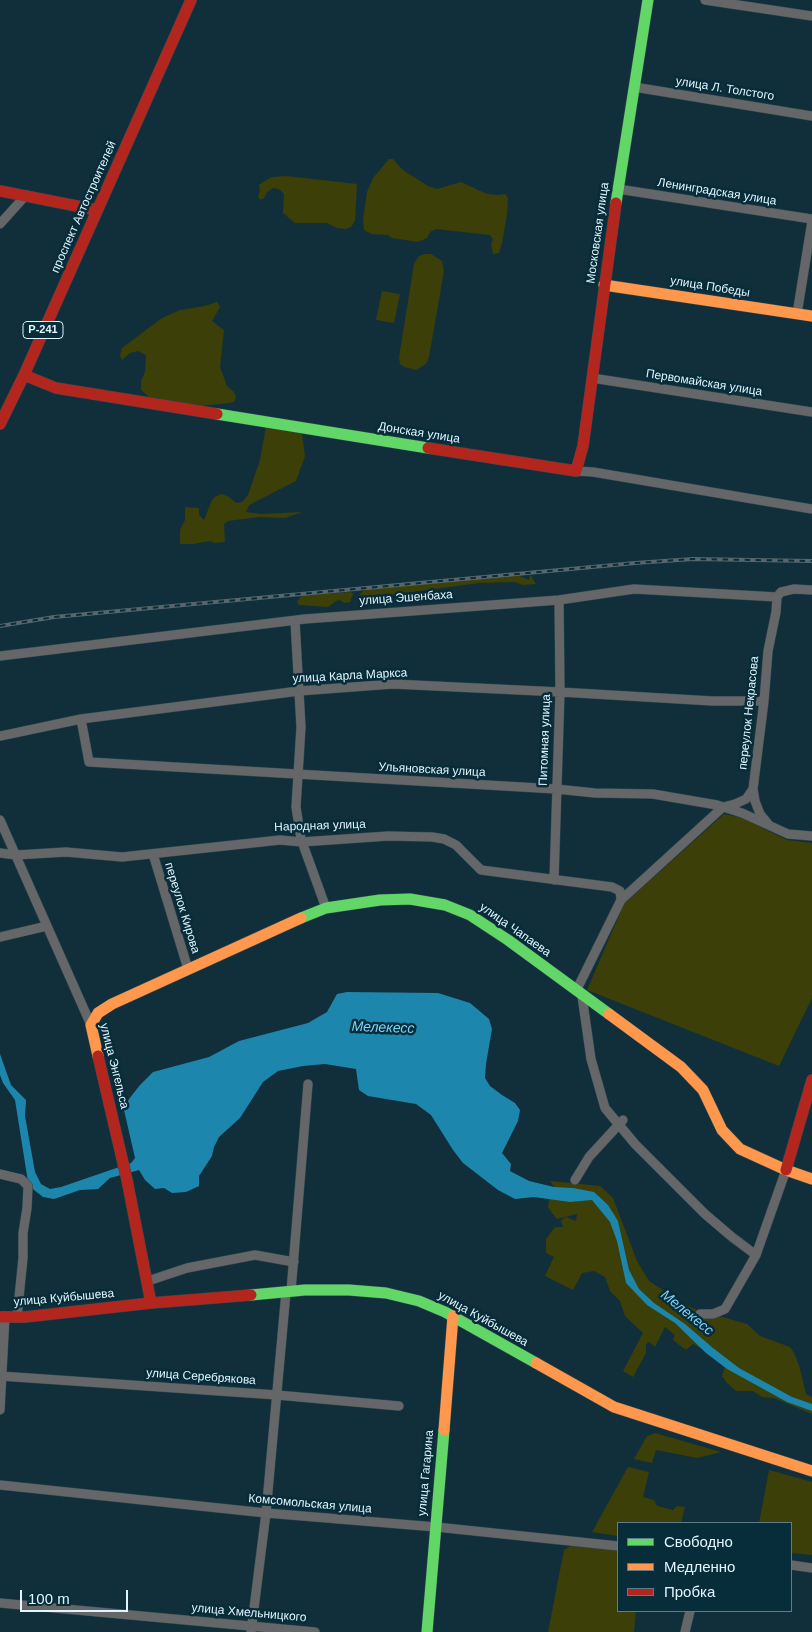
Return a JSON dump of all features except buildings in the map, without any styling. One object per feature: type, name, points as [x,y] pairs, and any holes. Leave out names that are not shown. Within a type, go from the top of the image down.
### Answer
[{"type":"main road","name":"проспект Автостроителей","points":[[0,424],[24,375],[190,0]]},
{"type":"main road","name":"Московская улица","points":[[576,471],[583,446],[604,284],[648,0]]},
{"type":"main road","points":[[0,190],[97,210]]},
{"type":"main road","name":"улица Победы","points":[[604,284],[812,316]]},
{"type":"main road","name":"Донская улица","points":[[24,375],[56,388],[534,466],[576,471]]},
{"type":"main road","name":"улица Чапаева","points":[[91,1025],[98,1013],[112,1004],[312,912],[326,908],[380,900],[410,899],[445,905],[470,915],[508,940],[579,994],[681,1067],[703,1090],[722,1130],[740,1149],[786,1170],[812,1179]]},
{"type":"main road","name":"улица Энгельса","points":[[91,1025],[127,1180],[151,1303]]},
{"type":"main road","points":[[786,1170],[812,1080]]},
{"type":"main road","name":"улица Куйбышева","points":[[8,1317],[288,1291],[349,1290],[386,1293],[419,1301],[453,1316],[614,1407],[812,1471]]},
{"type":"main road","name":"улица Гагарина","points":[[427,1632],[453,1316]]},
{"type":"street","points":[[705,0],[812,16]]},
{"type":"street","name":"улица Л. Толстого","points":[[634,87],[812,116]]},
{"type":"street","name":"Ленинградская улица","points":[[618,189],[812,220]]},
{"type":"street","points":[[0,224],[26,195]]},
{"type":"street","points":[[797,314],[812,220]]},
{"type":"street","name":"Первомайская улица","points":[[592,378],[812,412]]},
{"type":"street","name":"Донская улица","points":[[576,471],[812,509]]},
{"type":"street","name":"улица Эшенбаха","points":[[0,656],[295,621],[385,612],[559,600],[634,589],[777,597],[781,592],[794,589],[812,590]]},
{"type":"street","name":"переулок Некрасова","points":[[771,827],[760,814],[753,789],[768,651],[777,597]]},
{"type":"street","name":"Питомная улица","points":[[554,880],[560,692],[559,600]]},
{"type":"street","points":[[295,621],[301,727],[296,807],[302,842],[326,908]]},
{"type":"street","name":"улица Карла Маркса","points":[[0,736],[81,719],[299,691],[393,684],[712,701],[764,701]]},
{"type":"street","name":"Ульяновская улица","points":[[81,719],[89,762],[556,789],[595,793],[653,794],[723,807],[742,813],[788,834],[812,836]]},
{"type":"street","points":[[753,789],[746,799],[723,807],[620,900],[579,994],[593,1067],[605,1108],[621,1122],[635,1144],[705,1214],[732,1238],[756,1255]]},
{"type":"street","name":"улица Энгельса","points":[[0,820],[91,1025]]},
{"type":"street","name":"Народная улица","points":[[0,853],[16,855],[66,852],[122,857],[280,840],[302,842],[388,836],[438,838],[456,845],[481,870],[612,887],[620,892],[620,900]]},
{"type":"street","name":"переулок Кирова","points":[[153,854],[188,969]]},
{"type":"street","points":[[0,937],[47,926]]},
{"type":"street","points":[[252,1629],[266,1513],[288,1291],[294,1262],[308,1084]]},
{"type":"street","points":[[575,1180],[589,1157],[621,1122]]},
{"type":"street","points":[[700,1314],[713,1314],[725,1309],[756,1255],[786,1170]]},
{"type":"street","points":[[0,1174],[20,1179],[28,1186],[23,1233],[23,1258],[8,1317],[1,1376],[0,1410]]},
{"type":"street","points":[[148,1281],[187,1268],[255,1255],[294,1262]]},
{"type":"street","name":"улица Серебрякова","points":[[1,1376],[277,1394],[400,1406]]},
{"type":"street","name":"Комсомольская улица","points":[[0,1485],[266,1513],[436,1527],[617,1546]]},
{"type":"street","points":[[792,1565],[812,1568]]},
{"type":"street","name":"улица Хмельницкого","points":[[0,1604],[252,1629],[316,1632]]},
{"type":"street","points":[[685,1632],[690,1612]]},
{"type":"shaded area","points":[[389,159],[393,159],[403,170],[428,186],[437,189],[461,182],[487,194],[505,194],[508,198],[507,215],[499,253],[493,254],[491,244],[493,239],[490,235],[436,229],[430,232],[427,238],[418,242],[392,238],[388,235],[371,234],[364,230],[363,220],[367,192],[373,178]]},
{"type":"shaded area","points":[[286,176],[357,184],[355,221],[351,227],[346,229],[337,228],[327,223],[295,223],[283,213],[284,194],[279,189],[273,188],[261,200],[258,197],[259,185],[272,177]]},
{"type":"shaded area","points":[[431,254],[442,261],[444,271],[429,357],[426,364],[416,370],[400,364],[399,357],[414,264],[419,256]]},
{"type":"shaded area","points":[[382,291],[400,294],[394,323],[376,320]]},
{"type":"shaded area","points":[[217,302],[220,307],[212,321],[224,330],[220,367],[227,386],[234,392],[236,397],[234,402],[201,406],[150,398],[141,390],[146,355],[138,351],[130,353],[122,360],[120,356],[122,348],[162,318],[180,310]]},
{"type":"shaded area","points":[[266,426],[300,431],[305,456],[296,481],[249,505],[246,512],[262,514],[302,512],[285,518],[259,517],[228,521],[224,524],[225,542],[215,543],[210,541],[180,544],[180,530],[185,520],[185,507],[199,508],[199,515],[204,520],[212,500],[216,496],[222,494],[236,503],[242,502],[248,495],[260,460]]},
{"type":"shaded area","points":[[530,574],[536,584],[523,585],[514,582],[479,583],[367,598],[359,595],[364,590],[369,589],[433,582],[517,575],[529,580]]},
{"type":"shaded area","points":[[351,592],[353,594],[350,602],[344,603],[340,600],[328,607],[299,605],[297,602],[302,595]]},
{"type":"shaded area","points":[[724,814],[742,818],[787,840],[812,843],[812,998],[779,1066],[587,990],[624,904]]},
{"type":"shaded area","points":[[550,1181],[600,1186],[613,1198],[637,1261],[649,1281],[704,1314],[747,1324],[760,1336],[790,1347],[799,1365],[806,1394],[812,1397],[812,1414],[774,1398],[762,1397],[753,1391],[736,1391],[722,1376],[725,1367],[711,1354],[693,1344],[686,1350],[673,1340],[675,1335],[665,1327],[655,1347],[649,1342],[646,1344],[646,1353],[633,1377],[623,1371],[643,1333],[625,1316],[620,1301],[610,1291],[605,1277],[594,1271],[582,1273],[573,1290],[545,1276],[554,1257],[546,1253],[546,1239],[555,1227],[563,1227],[561,1220],[566,1217],[576,1221],[577,1214],[557,1219],[552,1213],[548,1207],[555,1188]]},
{"type":"shaded area","points":[[655,1433],[721,1452],[697,1458],[656,1450],[652,1463],[634,1459],[647,1436]]},
{"type":"shaded area","points":[[628,1467],[649,1472],[643,1497],[654,1500],[657,1506],[673,1510],[677,1506],[685,1507],[681,1522],[617,1522],[617,1536],[592,1532]]},
{"type":"shaded area","points":[[769,1470],[812,1482],[812,1555],[792,1553],[792,1522],[759,1522]]},
{"type":"shaded area","points":[[572,1545],[617,1549],[617,1612],[636,1612],[634,1632],[548,1632],[564,1550]]},
{"type":"water","name":"Мелекесс","points":[[347,992],[438,993],[470,1003],[489,1019],[492,1029],[485,1078],[490,1086],[515,1103],[520,1110],[518,1121],[502,1153],[511,1164],[510,1171],[529,1181],[554,1187],[594,1192],[608,1205],[618,1221],[629,1270],[639,1289],[654,1303],[685,1324],[739,1368],[792,1397],[812,1404],[812,1411],[787,1402],[727,1369],[706,1353],[675,1323],[647,1305],[626,1283],[617,1241],[610,1222],[592,1200],[570,1202],[534,1197],[515,1199],[498,1190],[463,1163],[431,1115],[416,1104],[368,1096],[359,1090],[356,1069],[325,1064],[278,1071],[263,1082],[240,1118],[219,1137],[212,1156],[199,1176],[199,1186],[186,1192],[172,1193],[164,1188],[155,1189],[145,1180],[139,1170],[110,1178],[98,1189],[80,1190],[54,1199],[43,1197],[28,1182],[15,1100],[3,1083],[0,1075],[0,1054],[11,1085],[26,1100],[25,1116],[35,1172],[41,1184],[50,1189],[131,1163],[135,1158],[124,1110],[129,1099],[153,1072],[209,1057],[239,1041],[308,1023],[327,1012],[337,994]]},
{"type":"railway","points":[[0,626],[54,617],[635,563],[693,559],[812,561]]},
{"type":"traffic: fast","points":[[616,203],[648,0]]},
{"type":"traffic: fast","points":[[217,414],[428,448]]},
{"type":"traffic: fast","points":[[301,918],[326,908],[380,900],[410,899],[445,905],[470,915],[508,940],[609,1014]]},
{"type":"traffic: fast","points":[[251,1295],[305,1290],[349,1290],[386,1293],[419,1301],[445,1312],[536,1363]]},
{"type":"traffic: fast","points":[[427,1632],[444,1430]]},
{"type":"traffic: slow","points":[[604,285],[812,316]]},
{"type":"traffic: slow","points":[[98,1056],[91,1025],[98,1013],[112,1004],[301,918]]},
{"type":"traffic: slow","points":[[609,1014],[681,1067],[703,1090],[722,1130],[740,1149],[786,1170],[812,1179]]},
{"type":"traffic: slow","points":[[444,1430],[453,1316]]},
{"type":"traffic: slow","points":[[536,1363],[614,1407],[812,1471]]},
{"type":"traffic: jam","points":[[0,424],[24,375],[191,0]]},
{"type":"traffic: jam","points":[[0,191],[97,210]]},
{"type":"traffic: jam","points":[[428,448],[576,471],[583,446],[616,203]]},
{"type":"traffic: jam","points":[[24,375],[56,388],[217,414]]},
{"type":"traffic: jam","points":[[98,1056],[127,1180],[151,1303]]},
{"type":"traffic: jam","points":[[786,1170],[812,1080]]},
{"type":"traffic: jam","points":[[0,1317],[25,1317],[151,1303],[251,1295]]}]
